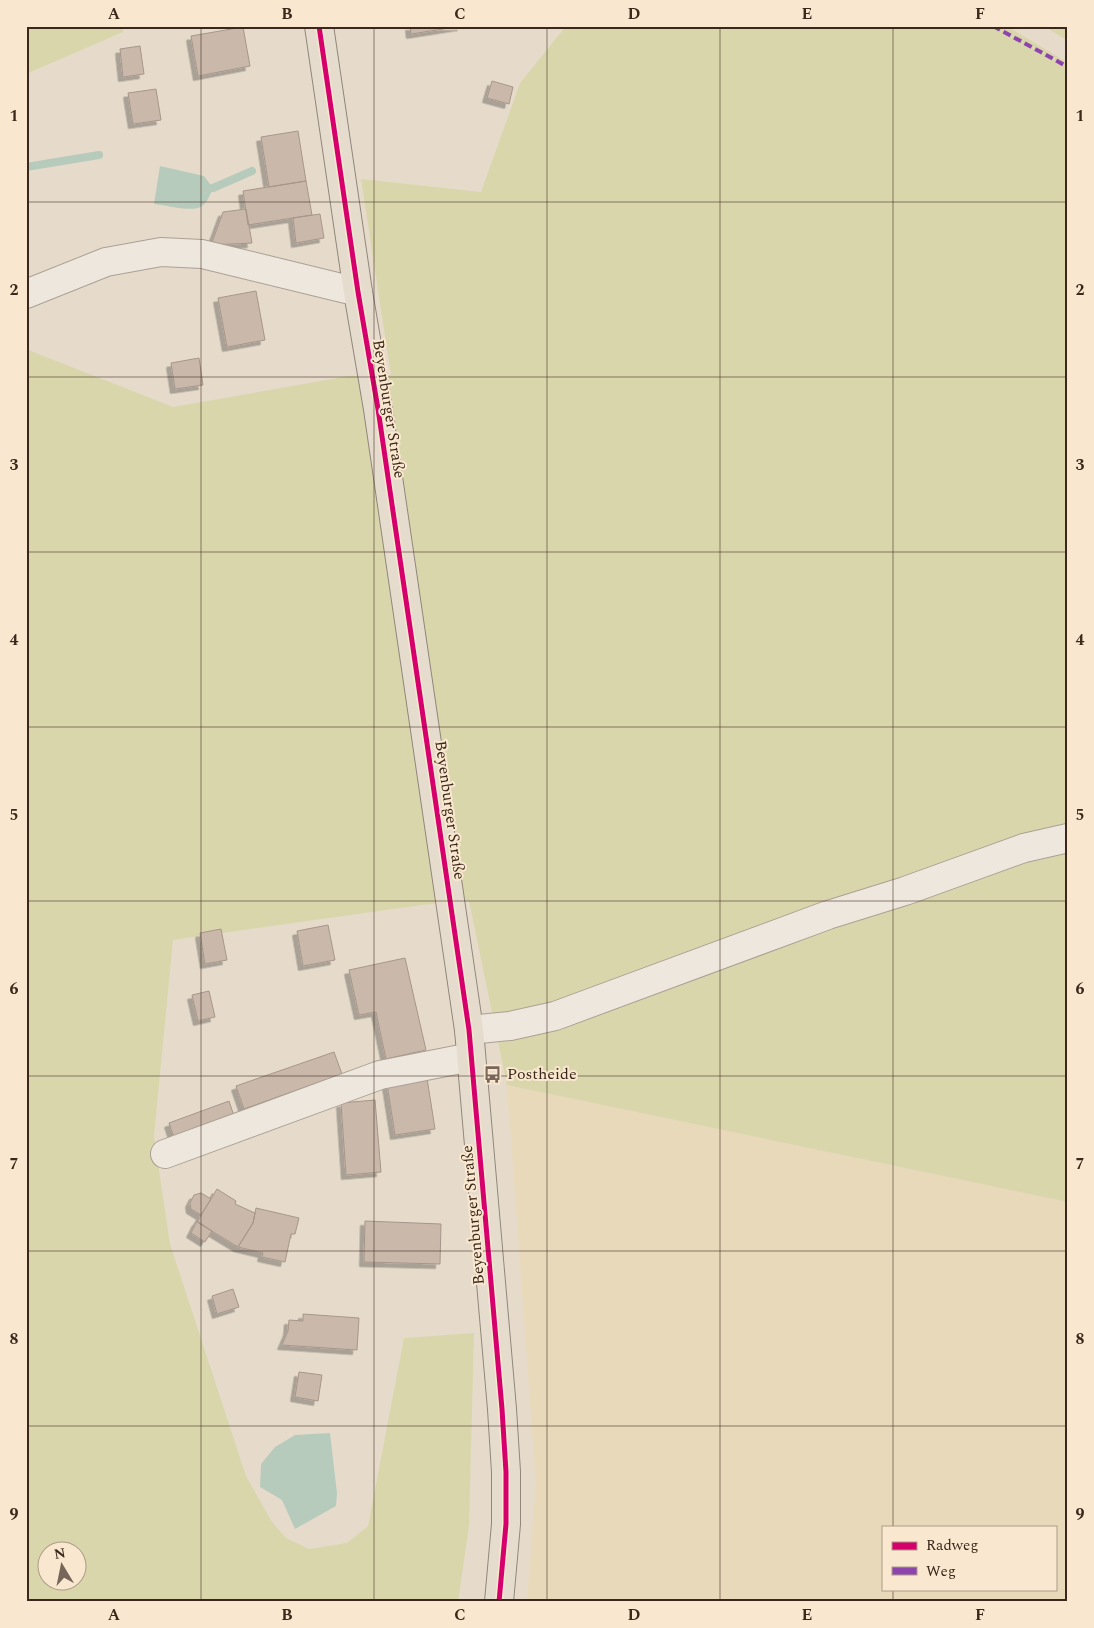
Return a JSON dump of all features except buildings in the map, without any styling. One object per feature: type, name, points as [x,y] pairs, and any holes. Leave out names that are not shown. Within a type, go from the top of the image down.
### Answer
[{"type":"main road","name":"Beyenburger Straße","points":[[319,26],[470,1030],[506,1472],[506,1524],[499,1602]]},
{"type":"lane","points":[[26,294],[106,262],[161,252],[202,254],[358,292]]},
{"type":"lane","points":[[470,1030],[510,1026],[555,1016],[828,916],[905,892],[1024,848],[1068,838]]},
{"type":"lane","points":[[166,1154],[380,1075],[471,1057]]},
{"type":"shaded area","points":[[26,26],[123,26],[123,32],[26,74]]},
{"type":"shaded area","points":[[566,26],[1007,26],[1068,63],[1068,1202],[507,1085],[469,901],[422,905],[173,940],[154,1136],[170,1244],[246,1476],[272,1522],[286,1538],[309,1549],[347,1543],[368,1526],[404,1338],[474,1333],[469,1526],[458,1602],[26,1602],[26,349],[173,407],[349,376],[391,375],[361,179],[481,192],[520,83]]},
{"type":"shaded area","points":[[1044,26],[1068,26],[1068,41]]},
{"type":"shaded area","points":[[160,166],[204,176],[213,188],[209,198],[202,206],[192,209],[154,204]]},
{"type":"shaded area","points":[[507,1085],[1068,1202],[1068,1602],[527,1602],[536,1483]]},
{"type":"shaded area","points":[[330,1433],[337,1493],[336,1506],[295,1529],[282,1500],[260,1487],[261,1464],[275,1447],[295,1435]]},
{"type":"waterway","points":[[26,167],[99,155]]},
{"type":"waterway","points":[[205,189],[213,188],[252,171]]},
{"type":"marked path","points":[[993,26],[1068,67]]},
{"type":"cycle path","points":[[319,26],[358,292],[378,409],[469,1030],[506,1472],[506,1524],[499,1602]]},
{"type":"place","name":"Postheide","points":[[493,1074]]}]
